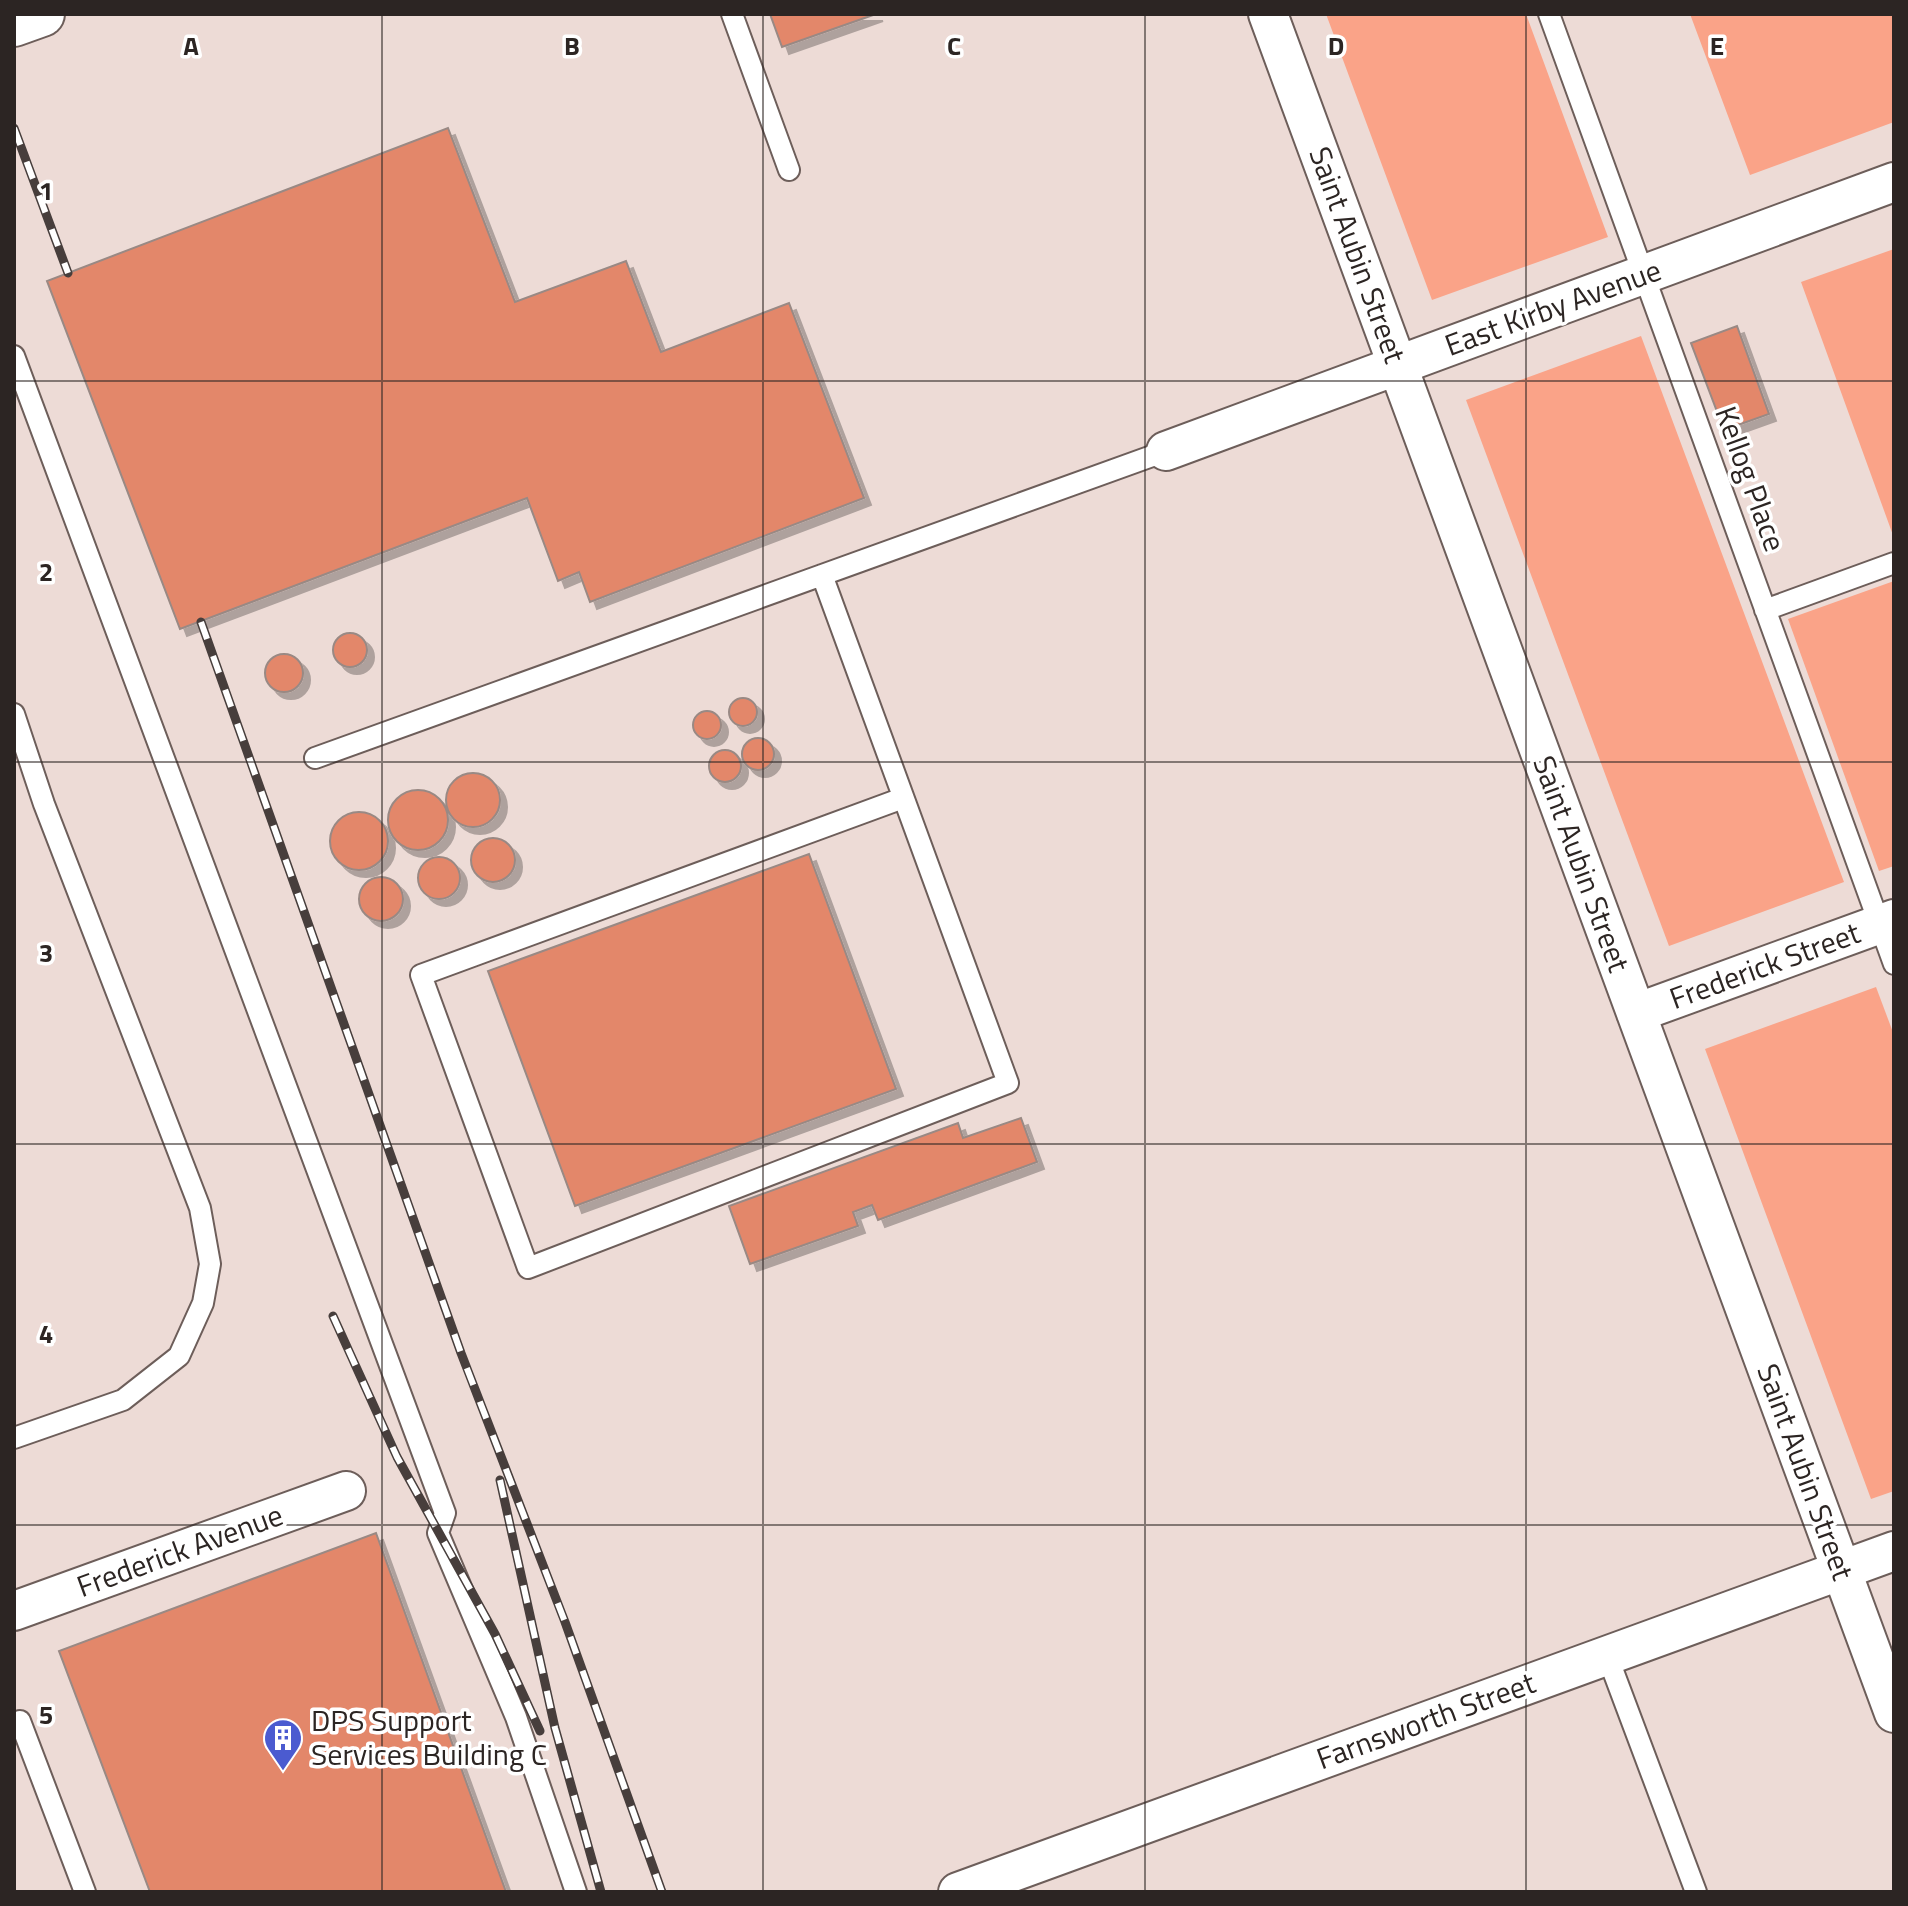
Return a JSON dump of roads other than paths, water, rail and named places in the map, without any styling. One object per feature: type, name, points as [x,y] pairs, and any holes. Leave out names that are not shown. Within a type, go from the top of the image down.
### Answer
[{"type":"street","points":[[14,24],[42,14]]},
{"type":"street","name":"Saint Aubin Street","points":[[1268,14],[1894,1713]]},
{"type":"street","name":"East Kirby Avenue","points":[[1166,451],[1894,182]]},
{"type":"street","name":"Frederick Street","points":[[1636,1013],[1887,921]]},
{"type":"street","name":"Frederick Avenue","points":[[14,1611],[346,1491]]},
{"type":"street","name":"Farnsworth Street","points":[[958,1892],[1894,1551]]},
{"type":"lane","points":[[732,14],[789,170]]},
{"type":"lane","name":"Kellog Place","points":[[1549,14],[1765,610],[1887,921],[1894,964]]},
{"type":"lane","points":[[14,356],[445,1513],[438,1533],[516,1717],[576,1892]]},
{"type":"lane","points":[[315,758],[1166,451]]},
{"type":"lane","points":[[1765,610],[1894,563]]},
{"type":"lane","points":[[822,575],[1008,1083],[528,1268],[421,975],[903,798]]},
{"type":"lane","points":[[14,714],[44,804],[200,1208],[210,1264],[203,1303],[179,1356],[123,1400],[14,1438]]},
{"type":"lane","points":[[1607,1655],[1696,1892]]},
{"type":"lane","points":[[14,1724],[20,1721],[85,1892]]},
{"type":"railway","points":[[14,128],[68,273]]},
{"type":"railway","points":[[201,622],[461,1353],[565,1622],[662,1892]]},
{"type":"railway","points":[[333,1316],[397,1457],[495,1634],[540,1731]]},
{"type":"railway","points":[[500,1480],[555,1728],[601,1892]]},
{"type":"place","name":"DPS Support Services Building C","points":[[283,1772]]}]
